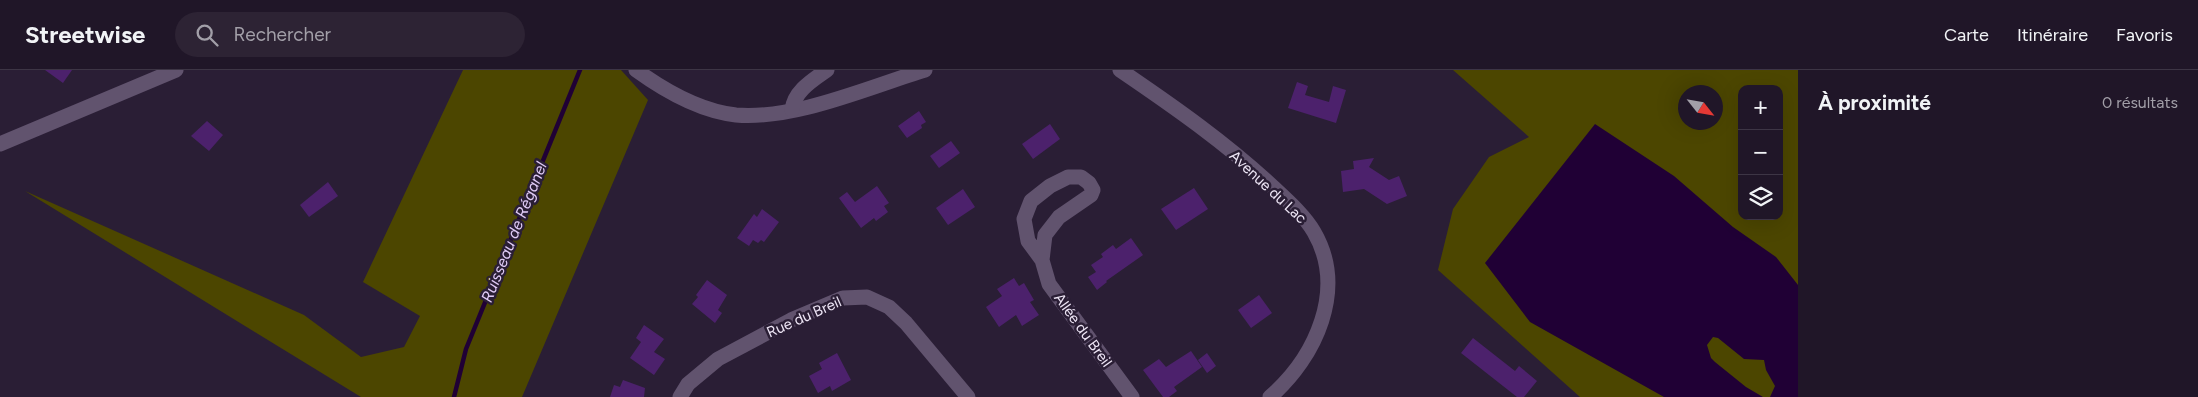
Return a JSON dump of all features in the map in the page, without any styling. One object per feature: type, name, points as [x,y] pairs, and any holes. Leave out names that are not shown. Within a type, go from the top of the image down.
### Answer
[{"type":"street","points":[[0,144],[176,70]]},
{"type":"street","points":[[636,70],[672,94],[718,112],[754,115],[820,104],[925,70]]},
{"type":"street","points":[[792,110],[793,102],[808,84],[827,70]]},
{"type":"street","name":"Avenue du Lac","points":[[1120,70],[1203,129],[1262,178],[1307,222],[1320,244],[1326,276],[1324,315],[1317,337],[1290,376],[1270,397]]},
{"type":"street","name":"Allée du Breil","points":[[1042,260],[1045,235],[1059,217],[1090,195],[1093,190],[1089,183],[1081,177],[1068,177],[1050,186],[1031,201],[1024,219],[1028,241],[1042,260],[1049,284],[1132,397]]},
{"type":"street","name":"Rue du Breil","points":[[680,397],[688,384],[718,359],[791,320],[842,298],[867,297],[889,307],[906,323],[968,397]]},
{"type":"shaded area","points":[[463,70],[621,70],[648,100],[522,397],[361,397],[25,191],[304,315],[361,357],[404,347],[420,316],[363,282]]},
{"type":"shaded area","points":[[1453,70],[1798,70],[1798,397],[1580,397],[1438,270],[1453,209],[1489,157],[1529,137]]},
{"type":"shaded area","points":[[1595,124],[1674,176],[1733,227],[1776,257],[1798,285],[1798,397],[1770,397],[1775,386],[1766,370],[1764,360],[1744,359],[1718,338],[1713,337],[1707,345],[1711,358],[1746,387],[1763,397],[1664,397],[1530,322],[1485,263]]},
{"type":"building","points":[[45,70],[72,70],[63,83]]},
{"type":"building","points":[[1297,82],[1308,86],[1305,95],[1329,102],[1333,86],[1346,90],[1336,123],[1288,108]]},
{"type":"building","points":[[919,111],[926,122],[921,125],[922,128],[907,138],[898,126]]},
{"type":"building","points":[[207,121],[223,135],[209,151],[191,136]]},
{"type":"building","points":[[1050,124],[1060,139],[1033,159],[1022,144]]},
{"type":"building","points":[[951,141],[960,153],[939,168],[930,156]]},
{"type":"building","points":[[1374,158],[1369,167],[1389,180],[1399,176],[1407,196],[1387,204],[1364,189],[1343,192],[1341,171],[1354,169],[1353,161]]},
{"type":"building","points":[[328,182],[338,196],[309,217],[300,205]]},
{"type":"building","points":[[877,186],[889,203],[884,206],[888,212],[876,221],[874,218],[861,228],[839,198],[847,192],[855,202]]},
{"type":"building","points":[[1194,188],[1208,209],[1176,230],[1161,209]]},
{"type":"building","points":[[963,189],[975,207],[948,225],[936,208]]},
{"type":"building","points":[[762,209],[779,222],[764,242],[761,240],[758,243],[753,240],[749,246],[737,238],[754,214],[757,217]]},
{"type":"building","points":[[1131,238],[1143,255],[1106,281],[1097,290],[1088,277],[1096,272],[1091,265],[1103,257],[1101,254],[1113,245],[1116,249]]},
{"type":"building","points":[[1014,278],[1019,286],[1024,283],[1034,300],[1030,302],[1039,315],[1022,326],[1016,315],[999,327],[986,307],[1002,296],[997,289]]},
{"type":"building","points":[[707,280],[727,295],[718,310],[722,313],[715,323],[692,304]]},
{"type":"building","points":[[1259,295],[1272,313],[1251,328],[1238,310]]},
{"type":"building","points":[[644,325],[664,339],[654,352],[665,359],[654,375],[630,358],[641,342],[636,338]]},
{"type":"building","points":[[1473,338],[1515,371],[1519,366],[1537,381],[1524,397],[1517,397],[1461,353]]},
{"type":"building","points":[[1191,351],[1202,367],[1174,387],[1177,391],[1169,397],[1163,397],[1143,370],[1159,359],[1166,367]]},
{"type":"building","points":[[837,353],[851,380],[832,391],[830,386],[818,393],[809,376],[822,369],[819,363]]},
{"type":"building","points":[[1207,353],[1216,366],[1207,373],[1198,360]]},
{"type":"building","points":[[623,380],[645,388],[644,397],[610,397],[614,385],[620,387]]},
{"type":"waterway","name":"Ruisseau de Réganel","points":[[454,397],[466,349],[580,70]]}]
